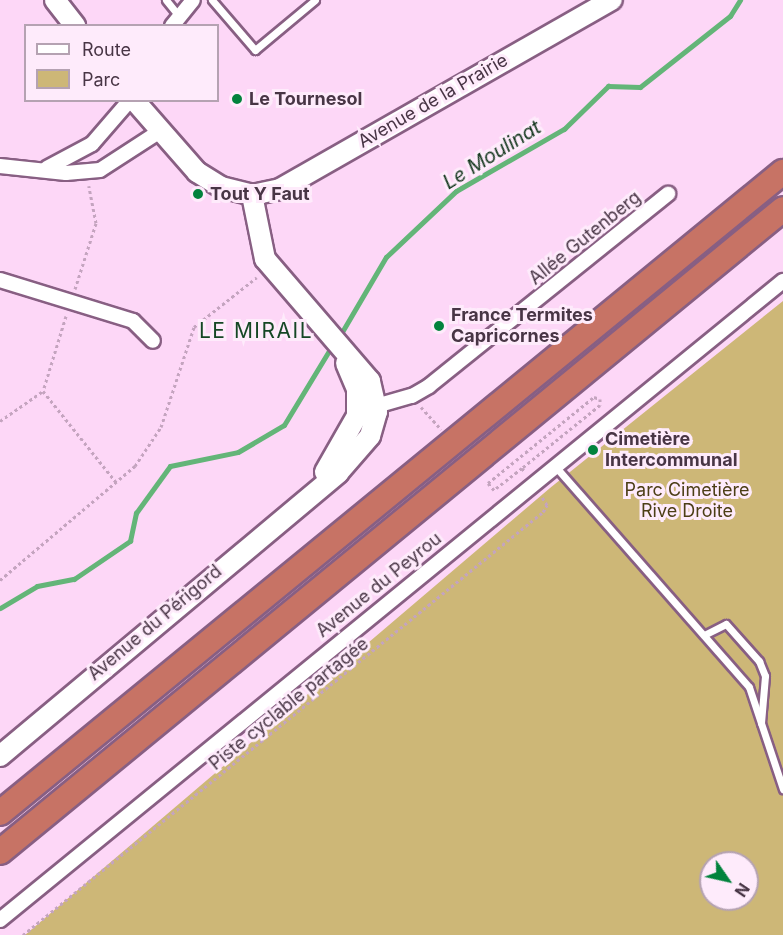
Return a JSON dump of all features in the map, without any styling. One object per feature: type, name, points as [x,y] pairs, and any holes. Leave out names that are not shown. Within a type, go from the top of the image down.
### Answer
[{"type":"highway","points":[[0,813],[783,172]]},
{"type":"highway","points":[[0,852],[783,209]]},
{"type":"street","points":[[55,0],[73,24]]},
{"type":"street","points":[[176,21],[193,0]]},
{"type":"street","name":"Avenue de la Prairie","points":[[252,195],[280,189],[612,0]]},
{"type":"street","points":[[47,168],[92,144],[130,102]]},
{"type":"street","points":[[134,102],[197,172],[221,187],[252,195]]},
{"type":"street","points":[[0,166],[86,172],[113,165],[160,131]]},
{"type":"street","name":"Allée Gutenberg","points":[[376,406],[412,396],[668,194]]},
{"type":"street","name":"Avenue du Périgord","points":[[0,756],[364,446],[376,406],[369,381],[325,335],[270,266],[253,220],[252,195]]},
{"type":"street","points":[[0,280],[133,321],[153,341]]},
{"type":"street","name":"Avenue du Peyrou","points":[[0,920],[554,465],[783,281]]},
{"type":"street","name":"Avenue du Périgord","points":[[311,491],[343,449],[355,421],[358,402],[352,375],[340,352]]},
{"type":"street","points":[[352,375],[367,401],[376,406],[355,421]]},
{"type":"lane","points":[[166,0],[176,21]]},
{"type":"lane","points":[[212,0],[255,50],[315,0]]},
{"type":"lane","points":[[756,194],[783,159]]},
{"type":"lane","points":[[554,465],[706,634],[749,687],[783,789]]},
{"type":"lane","points":[[706,634],[726,624],[759,661],[765,676],[761,727]]},
{"type":"path","points":[[0,421],[43,391],[96,223],[86,172]]},
{"type":"path","points":[[0,580],[116,482],[161,427],[194,327],[270,266]]},
{"type":"path","points":[[43,391],[116,482]]},
{"type":"path","points":[[412,396],[442,430]]},
{"type":"path","points":[[594,397],[600,399],[600,405],[522,468],[494,490],[488,483],[594,397]]},
{"type":"path","points":[[522,468],[532,483]]},
{"type":"path","name":"Piste cyclable partagée","points":[[23,935],[543,512],[547,505],[532,483]]},
{"type":"green space","name":"Parc Cimetière Rive Droite","points":[[783,301],[783,935],[25,935],[550,488]]},
{"type":"waterway","name":"Le Moulinat","points":[[339,337],[386,257],[456,191],[564,129],[608,86],[640,87],[730,16],[740,0]]},
{"type":"waterway","name":"Le Moulinat","points":[[0,608],[37,586],[74,579],[130,541],[136,513],[170,466],[238,452],[284,425],[333,344]]},
{"type":"place","name":"Le Tournesol","points":[[237,99]]},
{"type":"place","name":"Tout Y Faut","points":[[198,194]]},
{"type":"place","name":"France Termites Capricornes","points":[[439,326]]},
{"type":"place","name":"Cimetière Intercommunal","points":[[593,450]]},
{"type":"district","name":"LE MIRAIL","points":[[256,331]]}]
